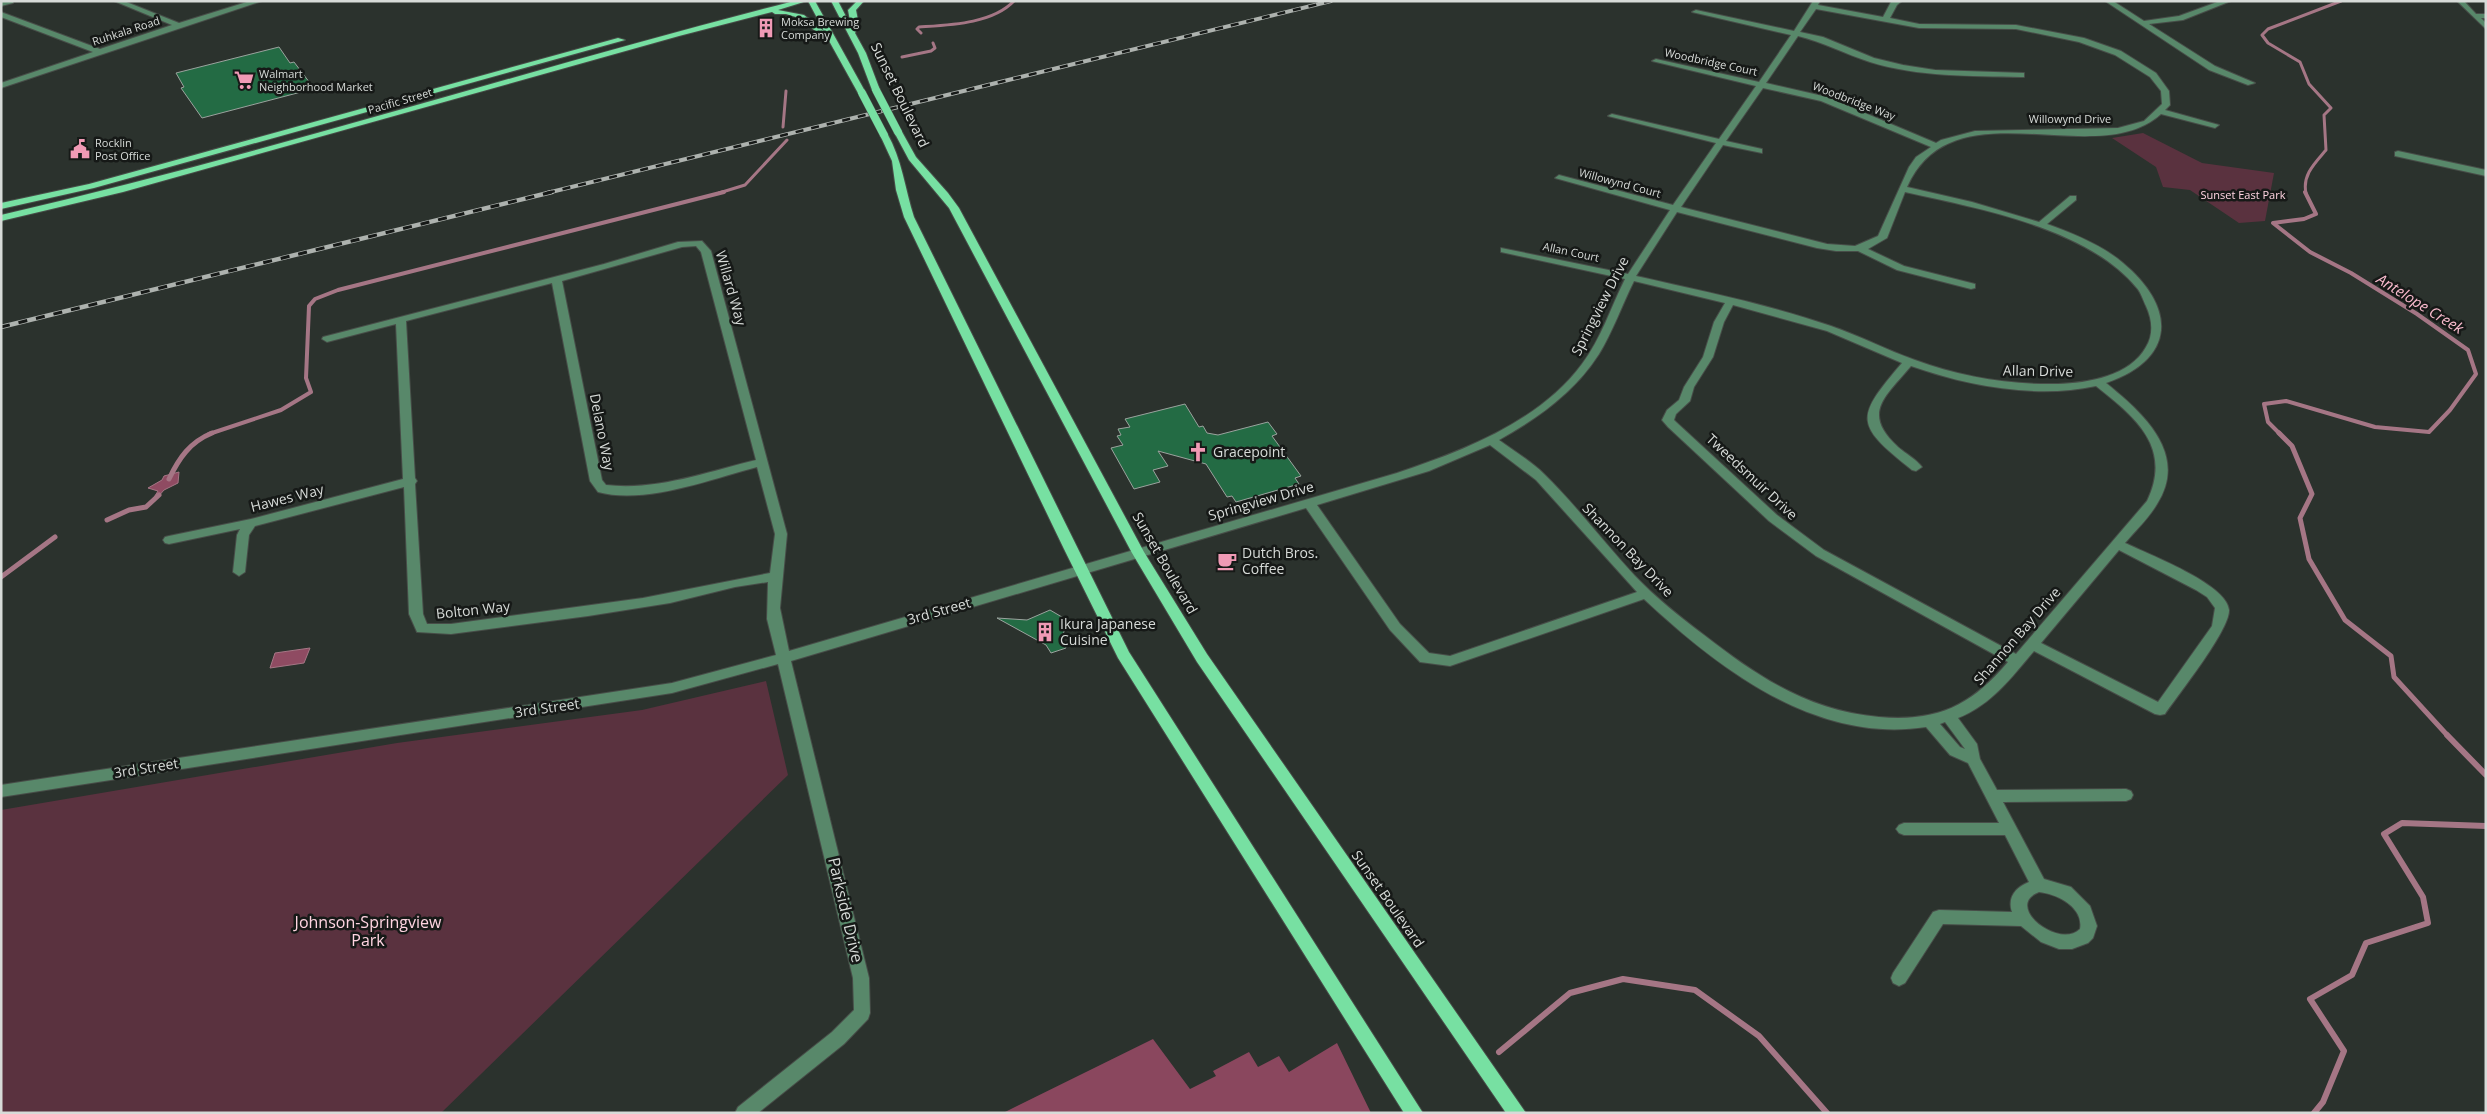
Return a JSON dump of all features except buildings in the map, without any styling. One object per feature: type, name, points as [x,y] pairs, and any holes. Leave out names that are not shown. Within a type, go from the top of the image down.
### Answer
[{"type":"main road","name":"Pacific Street","points":[[1,206],[91,186],[766,1]]},
{"type":"main road","name":"Pacific Street","points":[[1,218],[120,190],[695,28],[804,1]]},
{"type":"main road","points":[[811,1],[884,135],[896,161],[904,203],[909,217],[1080,570],[1124,654],[1414,1113]]},
{"type":"main road","name":"Sunset Boulevard","points":[[834,1],[862,53],[876,90],[912,158],[954,208],[1138,553],[1202,658],[1516,1113]]},
{"type":"main road","points":[[851,34],[855,24],[852,10],[861,1]]},
{"type":"main road","points":[[695,28],[712,27],[758,14],[779,12],[807,18],[817,32],[829,37]]},
{"type":"main road","points":[[494,85],[506,77],[555,63],[566,55]]},
{"type":"street","points":[[1,4],[10,1]]},
{"type":"street","points":[[117,1],[179,25]]},
{"type":"street","name":"Ruhkala Road","points":[[1,86],[179,25],[259,1]]},
{"type":"street","points":[[1885,20],[1894,4],[1899,1]]},
{"type":"street","points":[[2108,1],[2212,68],[2251,83]]},
{"type":"street","points":[[2143,23],[2180,18],[2228,1]]},
{"type":"street","points":[[2460,1],[2486,27]]},
{"type":"street","points":[[1816,4],[1919,26],[2041,27],[2102,46],[2143,67],[2153,75],[2165,91],[2166,105],[2162,112],[2215,125]]},
{"type":"street","name":"Springview Drive","points":[[1080,570],[1438,464],[1492,441],[1544,407],[1589,363],[1605,336],[1639,263],[1816,4]]},
{"type":"street","points":[[1696,12],[1796,33],[1832,43],[1872,60],[1903,67],[1935,72],[2021,74]]},
{"type":"street","points":[[2,15],[100,52]]},
{"type":"street","points":[[2474,16],[2486,16]]},
{"type":"street","name":"Woodbridge Court","points":[[1656,61],[1762,84]]},
{"type":"street","name":"Woodbridge Way","points":[[1762,84],[1838,104],[1937,146]]},
{"type":"street","name":"Willowynd Drive","points":[[1861,249],[1874,244],[1882,238],[1919,159],[1937,146],[1956,139],[1989,132],[2116,130],[2145,124],[2162,112]]},
{"type":"street","points":[[1612,116],[1759,151]]},
{"type":"street","points":[[2398,154],[2486,173]]},
{"type":"street","name":"Willowynd Court","points":[[1559,178],[1676,209]]},
{"type":"street","name":"Allan Drive","points":[[1632,278],[1731,300],[1851,336],[1909,362],[1961,378],[2020,386],[2047,388],[2098,382],[2132,368],[2152,348],[2156,336],[2154,308],[2138,284],[2107,257],[2042,224],[1904,189]]},
{"type":"street","points":[[2042,224],[2073,198]]},
{"type":"street","points":[[1676,209],[1826,248],[1861,249],[1882,261],[1896,266],[1971,286]]},
{"type":"street","name":"Willard Way","points":[[327,339],[681,244],[699,243],[706,250],[781,534],[780,557],[774,577],[772,606],[783,658]]},
{"type":"street","name":"Allan Court","points":[[1504,250],[1632,278]]},
{"type":"street","name":"Delano Way","points":[[556,278],[596,481],[602,488],[614,491],[656,487],[762,462]]},
{"type":"street","name":"Tweedsmuir Drive","points":[[1731,300],[1719,322],[1708,357],[1689,387],[1684,401],[1671,412],[1668,420],[1674,429],[1694,443],[1771,518],[1794,536],[1820,553],[2017,661]]},
{"type":"street","name":"Bolton Way","points":[[401,320],[411,481],[416,614],[422,630],[451,629],[672,598],[748,579],[774,577]]},
{"type":"street","points":[[1909,362],[1876,400],[1871,411],[1872,424],[1879,436],[1916,467]]},
{"type":"street","name":"Shannon Bay Drive","points":[[1492,441],[1540,477],[1646,594],[1726,660],[1775,693],[1789,699],[1843,718],[1905,723],[1948,716],[1961,712],[1979,702],[2032,644],[2161,489],[2164,472],[2162,454],[2140,418],[2098,382]]},
{"type":"street","name":"Hawes Way","points":[[169,540],[251,523],[411,481]]},
{"type":"street","points":[[1309,503],[1395,627],[1425,658],[1450,661],[1646,594]]},
{"type":"street","points":[[239,572],[243,535],[251,523]]},
{"type":"street","points":[[2032,644],[2160,710],[2218,627],[2223,614],[2220,602],[2202,587],[2117,544]]},
{"type":"street","name":"3rd Street","points":[[1,792],[648,692],[697,682],[1080,570]]},
{"type":"street","name":"Parkside Drive","points":[[744,1113],[838,1038],[862,1013],[861,978],[854,940],[783,658]]},
{"type":"street","points":[[1948,716],[1972,748],[1973,759],[2039,885]]},
{"type":"street","points":[[1929,720],[1955,751],[1973,759]]},
{"type":"street","points":[[1994,796],[2126,795]]},
{"type":"street","points":[[1904,829],[2011,830]]},
{"type":"street","points":[[2039,885],[2052,887],[2066,893],[2078,902],[2090,924],[2087,934],[2080,941],[2068,943],[2054,941],[2040,935],[2024,919],[2018,903],[2020,894],[2028,887],[2039,885]]},
{"type":"street","points":[[1899,978],[1939,917],[2024,919]]},
{"type":"green space","name":"Sunset East Park","points":[[2143,133],[2202,163],[2274,173],[2265,221],[2239,223],[2190,190],[2163,187],[2156,167],[2112,138]]},
{"type":"green space","name":"Johnson-Springview Park","points":[[766,681],[788,775],[441,1113],[1,1113],[1,810],[397,743],[642,710]]},
{"type":"shaded area","points":[[179,472],[178,483],[164,490],[157,498],[153,499],[158,491],[148,488],[162,480],[164,476]]},
{"type":"shaded area","points":[[310,648],[304,663],[270,668],[275,653]]},
{"type":"shaded area","points":[[1153,1039],[1190,1089],[1216,1076],[1213,1071],[1249,1052],[1258,1067],[1279,1056],[1289,1072],[1337,1043],[1371,1113],[1003,1113]]},
{"type":"waterway","points":[[921,33],[917,29],[919,27],[956,24],[982,19],[1005,9],[1014,1]]},
{"type":"waterway","name":"Antelope Creek","points":[[2306,193],[2305,187],[2308,175],[2326,150],[2324,115],[2331,108],[2309,84],[2300,62],[2268,43],[2262,35],[2268,29],[2341,1]]},
{"type":"waterway","points":[[902,57],[931,51],[935,48],[933,43]]},
{"type":"waterway","points":[[783,127],[786,91]]},
{"type":"waterway","points":[[719,193],[745,185],[787,140]]},
{"type":"waterway","points":[[212,433],[281,410],[311,392],[306,378],[309,306],[315,299],[338,290],[724,192]]},
{"type":"waterway","name":"Antelope Creek","points":[[2305,192],[2316,214],[2304,219],[2273,223],[2310,252],[2351,273],[2417,314],[2468,350],[2476,374],[2450,410],[2429,432],[2375,427],[2286,401],[2264,404],[2268,422],[2292,446],[2312,494],[2300,518],[2309,559],[2345,620],[2391,656],[2394,677],[2448,736]]},
{"type":"waterway","points":[[169,479],[177,464],[191,446],[212,433]]},
{"type":"waterway","points":[[107,520],[129,510],[146,507],[159,495]]},
{"type":"waterway","points":[[1,577],[55,537]]},
{"type":"waterway","name":"Antelope Creek","points":[[2447,735],[2486,775]]},
{"type":"waterway","name":"Antelope Creek","points":[[2314,1113],[2323,1102],[2344,1051],[2310,999],[2352,975],[2366,943],[2428,923],[2423,897],[2384,834],[2402,823],[2486,826]]},
{"type":"waterway","name":"Antelope Creek","points":[[1499,1052],[1570,993],[1623,979],[1695,990],[1759,1036],[1827,1113]]},
{"type":"railway","points":[[547,193],[1331,1]]},
{"type":"railway","points":[[1,327],[552,192]]},
{"type":"place","name":"Moksa Brewing Company","points":[[766,28]]},
{"type":"place","name":"Walmart Neighborhood Market","points":[[244,80]]},
{"type":"place","name":"Rocklin Post Office","points":[[80,149]]},
{"type":"place","name":"Gracepoint","points":[[1198,452]]},
{"type":"place","name":"Dutch Bros. Coffee","points":[[1227,561]]},
{"type":"place","name":"Ikura Japanese Cuisine","points":[[1045,632]]}]
